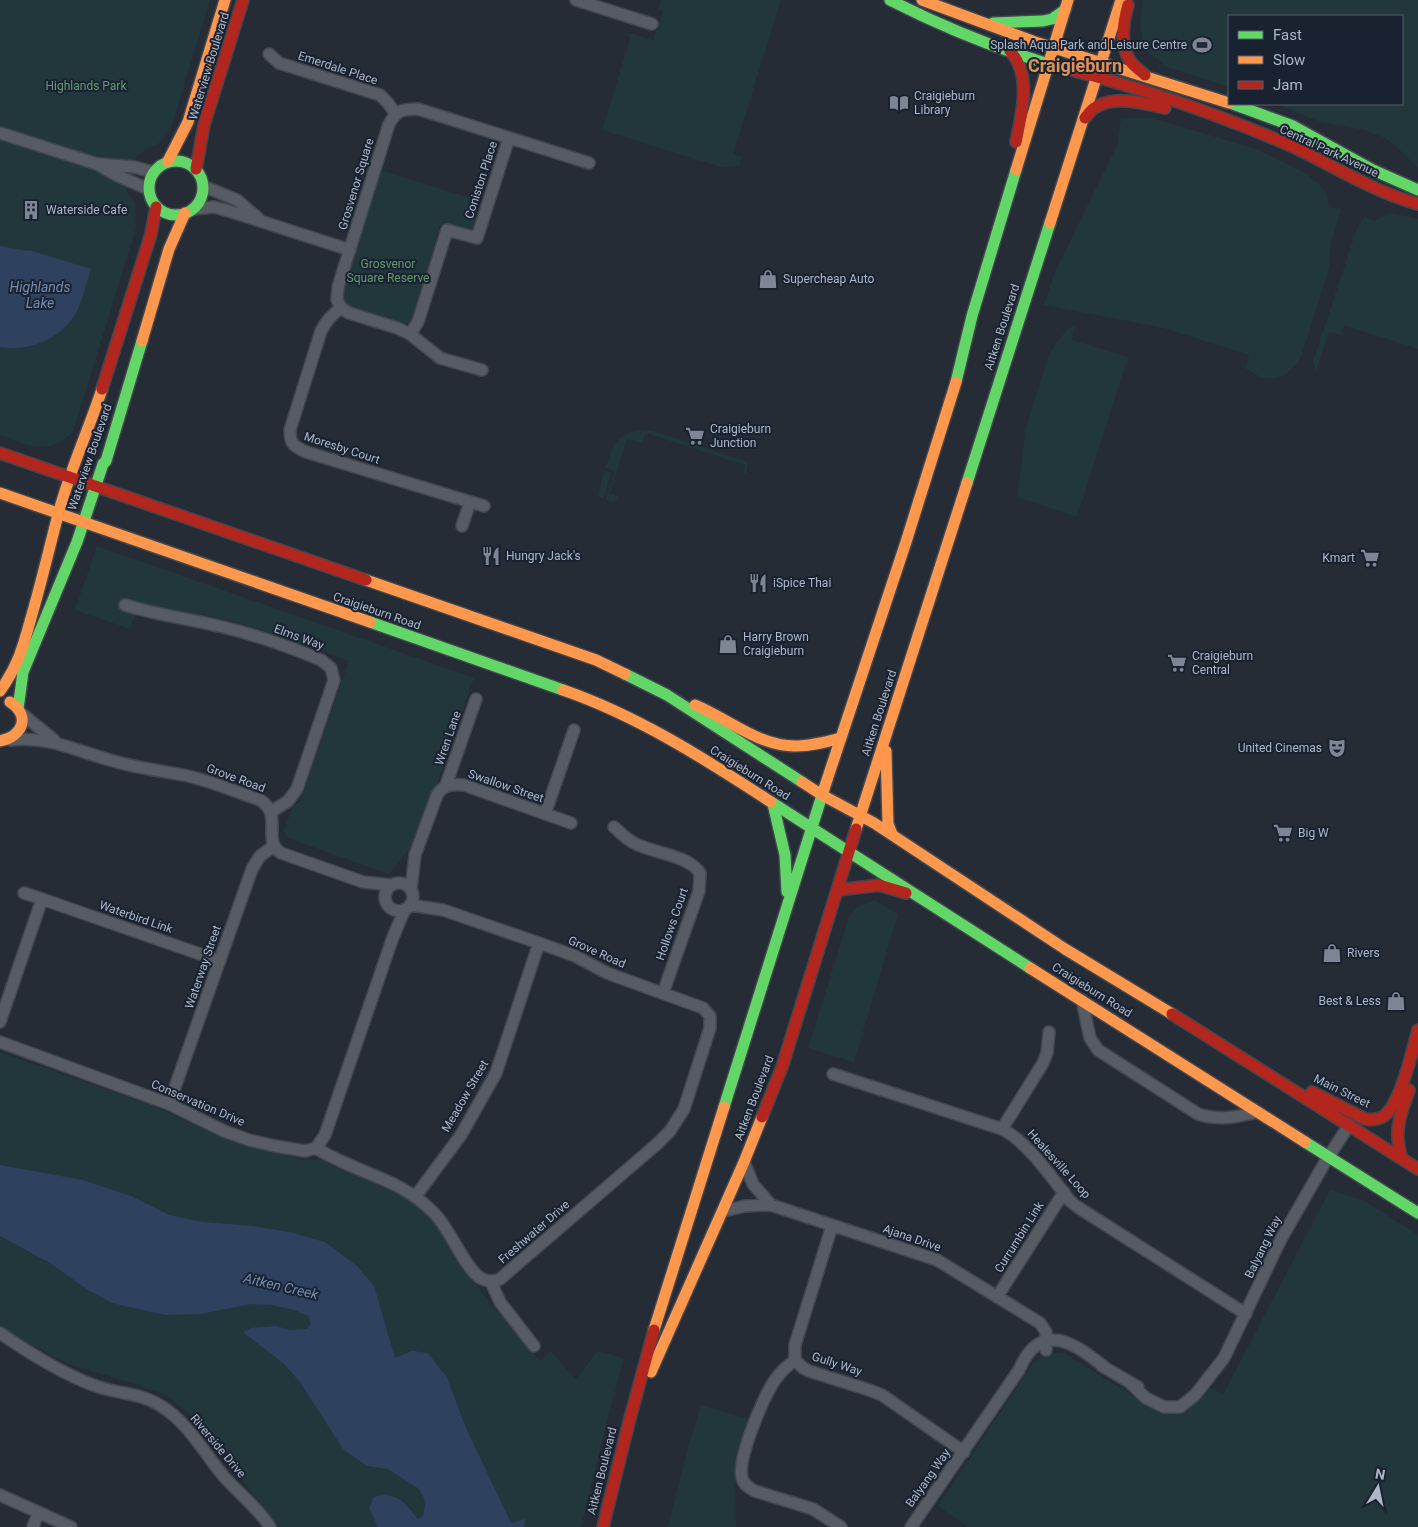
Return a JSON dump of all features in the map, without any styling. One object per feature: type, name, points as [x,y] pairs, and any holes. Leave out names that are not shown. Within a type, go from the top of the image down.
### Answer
[{"type":"main road","name":"Waterview Boulevard","points":[[168,161],[188,122],[225,0]]},
{"type":"main road","name":"Waterview Boulevard","points":[[196,169],[204,125],[243,0]]},
{"type":"main road","name":"Central Park Avenue","points":[[890,0],[929,20],[1049,65],[1097,76],[1190,106],[1286,144],[1364,184],[1396,198],[1418,204]]},
{"type":"main road","name":"Central Park Avenue","points":[[922,0],[1101,64],[1228,102]]},
{"type":"main road","name":"Aitken Boulevard","points":[[629,1422],[723,1212],[782,1067],[1024,300],[1085,118],[1121,0]]},
{"type":"main road","points":[[1129,0],[1125,13],[1126,50],[1132,64],[1148,77]]},
{"type":"main road","points":[[980,22],[1043,21],[1052,19],[1066,5]]},
{"type":"main road","name":"Aitken Boulevard","points":[[603,1527],[653,1335],[822,795],[954,389],[972,316],[1066,5]]},
{"type":"main road","points":[[1009,193],[1009,169],[1022,103],[1022,72],[1020,64],[1010,51]]},
{"type":"main road","points":[[1085,118],[1098,105],[1130,101],[1242,128]]},
{"type":"main road","name":"Central Park Avenue","points":[[1237,105],[1302,130],[1375,172],[1418,190]]},
{"type":"main road","points":[[168,161],[183,161],[196,169],[202,180],[202,195],[199,203],[189,211],[170,215],[156,207],[150,199],[148,190],[149,180],[153,172],[160,165],[168,161]]},
{"type":"main road","name":"Waterview Boulevard","points":[[0,691],[12,674],[19,659],[44,575],[58,514],[78,453],[92,420],[151,234],[156,207]]},
{"type":"main road","name":"Waterview Boulevard","points":[[5,740],[19,732],[22,726],[20,711],[23,672],[77,542],[103,464],[106,461],[169,249],[189,211]]},
{"type":"main road","name":"Craigieburn Road","points":[[0,453],[596,660],[667,695],[822,795],[892,834],[1065,949],[1232,1051],[1418,1169]]},
{"type":"main road","name":"Craigieburn Road","points":[[0,493],[589,699],[647,726],[1418,1213]]},
{"type":"main road","points":[[667,695],[701,707],[766,740],[787,746],[809,745],[841,738]]},
{"type":"main road","points":[[0,700],[8,701],[20,711]]},
{"type":"main road","points":[[0,753],[5,740]]},
{"type":"main road","points":[[885,741],[888,824],[892,834]]},
{"type":"main road","points":[[773,804],[785,854],[788,904]]},
{"type":"main road","points":[[838,890],[879,885],[917,896]]},
{"type":"main road","name":"Main Street","points":[[1232,1051],[1260,1063],[1345,1110],[1365,1119],[1373,1120],[1384,1116],[1394,1101],[1418,1030]]},
{"type":"main road","points":[[1402,1159],[1396,1144],[1397,1123],[1418,1061]]},
{"type":"street","points":[[581,1],[652,24]]},
{"type":"street","name":"Emerdale Place","points":[[268,54],[279,63],[380,96],[395,113]]},
{"type":"street","points":[[395,113],[405,109],[418,109],[589,163]]},
{"type":"street","name":"Grosvenor Square","points":[[341,308],[337,300],[338,287],[389,124],[395,113]]},
{"type":"street","points":[[0,133],[97,164],[148,190]]},
{"type":"street","name":"Coniston Place","points":[[410,334],[418,322],[447,230],[477,238],[509,138]]},
{"type":"street","points":[[97,164],[134,167],[153,172]]},
{"type":"street","points":[[203,186],[237,200],[264,223]]},
{"type":"street","points":[[189,211],[214,208],[350,250]]},
{"type":"street","points":[[341,308],[348,313],[397,328],[410,334],[440,358],[482,370]]},
{"type":"street","name":"Moresby Court","points":[[341,308],[332,314],[321,331],[290,430],[290,439],[294,446],[306,452],[484,506]]},
{"type":"street","points":[[462,526],[470,502]]},
{"type":"street","name":"Elms Way","points":[[125,604],[147,612],[222,626],[246,633],[314,657],[331,668],[334,673],[334,680],[297,789],[288,801],[271,812]]},
{"type":"street","name":"Wren Lane","points":[[446,785],[476,699]]},
{"type":"street","name":"Grove Road","points":[[20,711],[42,732],[60,744]]},
{"type":"street","points":[[545,814],[574,730]]},
{"type":"street","name":"Grove Road","points":[[5,740],[26,738],[60,744],[96,757],[130,766],[200,779],[260,800],[271,812],[274,846]]},
{"type":"street","points":[[446,785],[437,795],[415,856],[412,901],[393,937],[325,1135],[316,1148],[338,1161],[392,1182],[415,1197],[441,1221],[478,1276],[491,1282],[500,1302],[534,1346]]},
{"type":"street","name":"Swallow Street","points":[[446,785],[464,785],[571,822]]},
{"type":"street","name":"Hollows Court","points":[[614,827],[636,844],[688,862],[700,873],[699,891],[663,993]]},
{"type":"street","points":[[274,846],[277,851],[286,856],[362,882],[405,884],[412,891]]},
{"type":"street","name":"Waterway Street","points":[[169,1104],[252,869],[260,856],[274,846]]},
{"type":"street","points":[[393,937],[386,892],[415,856]]},
{"type":"street","points":[[362,882],[396,910],[408,907]]},
{"type":"street","name":"Grove Road","points":[[412,891],[442,909],[575,956],[607,974],[703,1008],[710,1016]]},
{"type":"street","name":"Waterbird Link","points":[[24,893],[220,961]]},
{"type":"street","points":[[0,1022],[42,899]]},
{"type":"street","name":"Grove Road","points":[[408,907],[442,909]]},
{"type":"street","name":"Meadow Street","points":[[415,1197],[461,1135],[496,1073],[539,943]]},
{"type":"street","points":[[1082,1000],[1090,1038],[1098,1050],[1190,1109],[1198,1114],[1215,1119],[1258,1112]]},
{"type":"street","name":"Freshwater Drive","points":[[491,1282],[500,1279],[670,1131],[684,1109],[710,1028],[710,1016]]},
{"type":"street","points":[[1002,1129],[1048,1053],[1049,1032]]},
{"type":"street","name":"Conservation Drive","points":[[0,1042],[169,1104],[224,1131],[249,1140],[301,1151],[310,1151],[316,1148]]},
{"type":"street","name":"Healesville Loop","points":[[832,1074],[1002,1129],[1022,1143],[1079,1208],[1246,1314]]},
{"type":"street","name":"Balyang Way","points":[[911,1527],[1019,1370],[1045,1345],[1065,1349],[1163,1399],[1180,1398],[1205,1382],[1218,1368],[1224,1358],[1281,1239],[1349,1125]]},
{"type":"street","points":[[744,1162],[753,1184],[771,1205]]},
{"type":"street","name":"Currumbin Link","points":[[997,1297],[1064,1192]]},
{"type":"street","name":"Ajana Drive","points":[[723,1212],[745,1206],[771,1205],[937,1260],[1033,1320],[1045,1345]]},
{"type":"street","name":"Gully Way","points":[[832,1226],[795,1345],[795,1360],[802,1368],[809,1371],[882,1395],[964,1452]]},
{"type":"street","name":"Riverside Drive","points":[[0,1333],[29,1353],[68,1374],[93,1385],[149,1399],[162,1406],[188,1430],[225,1478],[252,1505],[270,1527]]},
{"type":"street","points":[[795,1360],[778,1375],[757,1416],[742,1465],[742,1478],[748,1487],[755,1491],[813,1509],[841,1527]]},
{"type":"street","points":[[0,1495],[71,1527]]},
{"type":"street","points":[[33,1527],[38,1513]]},
{"type":"green space","name":"Highlands Park","points":[[0,0],[210,0],[172,125],[167,135],[158,144],[137,156],[127,186],[127,191],[135,203],[136,228],[73,432],[55,444],[38,447],[20,443],[0,435]]},
{"type":"green space","points":[[661,0],[781,0],[733,154],[742,157],[739,166],[721,167],[602,130],[630,39],[626,32],[653,40],[663,11],[658,9]]},
{"type":"green space","points":[[1143,0],[1418,0],[1418,168],[1385,138],[1365,130],[1321,122],[1278,105],[1403,105],[1403,15],[1228,15],[1228,87],[1167,67],[1144,49],[1140,25]]},
{"type":"green space","points":[[1121,118],[1152,118],[1256,149],[1303,172],[1318,183],[1326,193],[1329,207],[1341,209],[1331,244],[1329,268],[1302,354],[1298,362],[1285,375],[1272,379],[1260,377],[1245,368],[1249,355],[1164,328],[1044,305],[1054,274],[1117,145]]},
{"type":"green space","name":"Grosvenor Square Reserve","points":[[380,170],[480,201],[472,230],[441,222],[413,318],[404,325],[345,306],[342,294]]},
{"type":"green space","points":[[1390,213],[1418,219],[1418,349],[1344,325],[1341,335],[1329,332],[1316,372],[1313,362],[1357,228],[1365,217],[1374,221]]},
{"type":"green space","points":[[1075,325],[1072,340],[1128,357],[1077,517],[1017,497],[1026,428],[1048,357],[1067,330]]},
{"type":"green space","points":[[644,430],[653,431],[746,461],[748,465],[746,473],[743,474],[745,465],[646,433],[642,443],[627,439],[610,493],[619,497],[613,502],[607,500],[606,498],[615,472],[606,467],[614,445],[627,434]]},
{"type":"green space","points":[[604,472],[611,473],[604,497],[602,498],[598,495]]},
{"type":"green space","points":[[97,546],[474,678],[418,838],[389,874],[288,838],[284,831],[293,805],[300,802],[349,661],[246,625],[151,605],[136,613],[130,629],[75,610]]},
{"type":"green space","points":[[875,900],[898,914],[854,1062],[808,1048],[849,917],[857,907]]},
{"type":"green space","points":[[0,1052],[153,1106],[246,1146],[306,1160],[323,1160],[333,1166],[380,1183],[409,1199],[436,1224],[482,1293],[540,1361],[551,1351],[576,1380],[597,1351],[624,1358],[581,1527],[279,1527],[191,1415],[167,1396],[139,1385],[68,1364],[0,1326]]},
{"type":"green space","points":[[1330,1190],[1363,1200],[1418,1235],[1418,1527],[968,1527],[938,1506],[1033,1363],[1047,1354],[1064,1353],[1146,1404],[1167,1412],[1182,1411],[1210,1387],[1223,1395]]},
{"type":"green space","points":[[701,1405],[749,1419],[735,1469],[736,1527],[668,1527]]},
{"type":"water","name":"Highlands Lake","points":[[0,246],[29,250],[91,269],[77,311],[68,324],[51,338],[21,348],[0,347]]},
{"type":"water","name":"Aitken Creek","points":[[0,1165],[83,1180],[131,1196],[169,1215],[203,1222],[253,1226],[289,1232],[325,1242],[357,1266],[374,1286],[395,1358],[412,1351],[428,1353],[447,1378],[466,1428],[511,1523],[525,1519],[524,1527],[378,1527],[369,1508],[374,1497],[389,1495],[395,1497],[405,1504],[418,1519],[423,1516],[425,1506],[424,1498],[419,1489],[388,1469],[367,1466],[343,1449],[300,1382],[284,1364],[243,1332],[251,1328],[276,1326],[289,1330],[307,1329],[311,1323],[308,1316],[294,1310],[272,1305],[251,1304],[201,1314],[165,1315],[112,1303],[88,1290],[50,1263],[0,1236]]},
{"type":"traffic: fast","points":[[890,0],[979,40],[1071,70]]},
{"type":"traffic: fast","points":[[993,23],[1043,21],[1052,19],[1065,10]]},
{"type":"traffic: fast","points":[[1236,105],[1293,126],[1373,170],[1418,190]]},
{"type":"traffic: fast","points":[[171,161],[181,161],[191,165],[199,173],[203,188],[199,203],[191,211],[181,215],[171,215],[161,211],[153,203],[149,193],[149,183],[153,173],[161,165],[171,161]]},
{"type":"traffic: fast","points":[[956,382],[972,316],[1016,170]]},
{"type":"traffic: fast","points":[[967,483],[1050,223]]},
{"type":"traffic: fast","points":[[18,709],[23,672],[77,542],[103,464],[106,461],[142,341]]},
{"type":"traffic: fast","points":[[370,622],[563,690]]},
{"type":"traffic: fast","points":[[625,674],[667,695],[802,782]]},
{"type":"traffic: fast","points":[[724,1107],[824,789]]},
{"type":"traffic: fast","points":[[771,802],[1030,968]]},
{"type":"traffic: fast","points":[[773,804],[785,855],[787,892]]},
{"type":"traffic: fast","points":[[1305,1142],[1418,1213]]},
{"type":"traffic: slow","points":[[168,161],[188,122],[225,0]]},
{"type":"traffic: slow","points":[[922,0],[1035,42],[1228,103]]},
{"type":"traffic: slow","points":[[1016,170],[1068,0]]},
{"type":"traffic: slow","points":[[1050,223],[1121,0]]},
{"type":"traffic: slow","points":[[142,341],[169,249],[185,213]]},
{"type":"traffic: slow","points":[[824,789],[906,542],[956,382]]},
{"type":"traffic: slow","points":[[0,691],[16,665],[38,592],[62,499],[102,389]]},
{"type":"traffic: slow","points":[[856,829],[967,483]]},
{"type":"traffic: slow","points":[[0,493],[370,622]]},
{"type":"traffic: slow","points":[[366,580],[596,660],[625,674]]},
{"type":"traffic: slow","points":[[563,690],[618,712],[696,755],[771,802]]},
{"type":"traffic: slow","points":[[0,741],[14,735],[22,725],[21,713],[10,702]]},
{"type":"traffic: slow","points":[[695,705],[743,730],[781,745],[807,745],[841,738]]},
{"type":"traffic: slow","points":[[886,751],[888,824],[892,834]]},
{"type":"traffic: slow","points":[[802,782],[874,823],[1065,949],[1172,1014]]},
{"type":"traffic: slow","points":[[1030,968],[1305,1142]]},
{"type":"traffic: slow","points":[[654,1330],[724,1107]]},
{"type":"traffic: slow","points":[[651,1372],[762,1117]]},
{"type":"traffic: jam","points":[[196,169],[204,125],[243,0]]},
{"type":"traffic: jam","points":[[1128,5],[1124,26],[1125,48],[1130,61],[1145,75]]},
{"type":"traffic: jam","points":[[1010,51],[1017,60],[1021,71],[1024,95],[1016,142]]},
{"type":"traffic: jam","points":[[1071,70],[1153,94],[1234,122],[1287,144],[1384,192],[1418,204]]},
{"type":"traffic: jam","points":[[1085,118],[1094,108],[1112,101],[1130,101],[1165,108]]},
{"type":"traffic: jam","points":[[102,389],[151,234],[156,207]]},
{"type":"traffic: jam","points":[[0,453],[366,580]]},
{"type":"traffic: jam","points":[[762,1117],[782,1067],[856,829]]},
{"type":"traffic: jam","points":[[838,890],[879,885],[906,893]]},
{"type":"traffic: jam","points":[[1172,1014],[1418,1169]]},
{"type":"traffic: jam","points":[[1312,1092],[1365,1119],[1375,1119],[1384,1116],[1396,1100],[1401,1089],[1418,1030]]},
{"type":"traffic: jam","points":[[1402,1159],[1399,1149],[1398,1132],[1400,1116],[1409,1090]]},
{"type":"traffic: jam","points":[[603,1527],[654,1330]]},
{"type":"place","name":"Splash Aqua Park and Leisure Centre","points":[[1202,45]]},
{"type":"place","name":"Craigieburn Library","points":[[899,103]]},
{"type":"place","name":"Waterside Cafe","points":[[31,210]]},
{"type":"place","name":"Supercheap Auto","points":[[768,279]]},
{"type":"place","name":"Craigieburn Junction","points":[[695,436]]},
{"type":"place","name":"Hungry Jack's","points":[[491,556]]},
{"type":"place","name":"Kmart","points":[[1370,558]]},
{"type":"place","name":"iSpice Thai","points":[[758,583]]},
{"type":"place","name":"Harry Brown Craigieburn","points":[[728,644]]},
{"type":"place","name":"Craigieburn Central","points":[[1177,663]]},
{"type":"place","name":"United Cinemas","points":[[1337,748]]},
{"type":"place","name":"Big W","points":[[1283,833]]},
{"type":"place","name":"Rivers","points":[[1332,953]]},
{"type":"place","name":"Best & Less","points":[[1396,1001]]},
{"type":"district","name":"Craigieburn","points":[[1075,65]]}]
